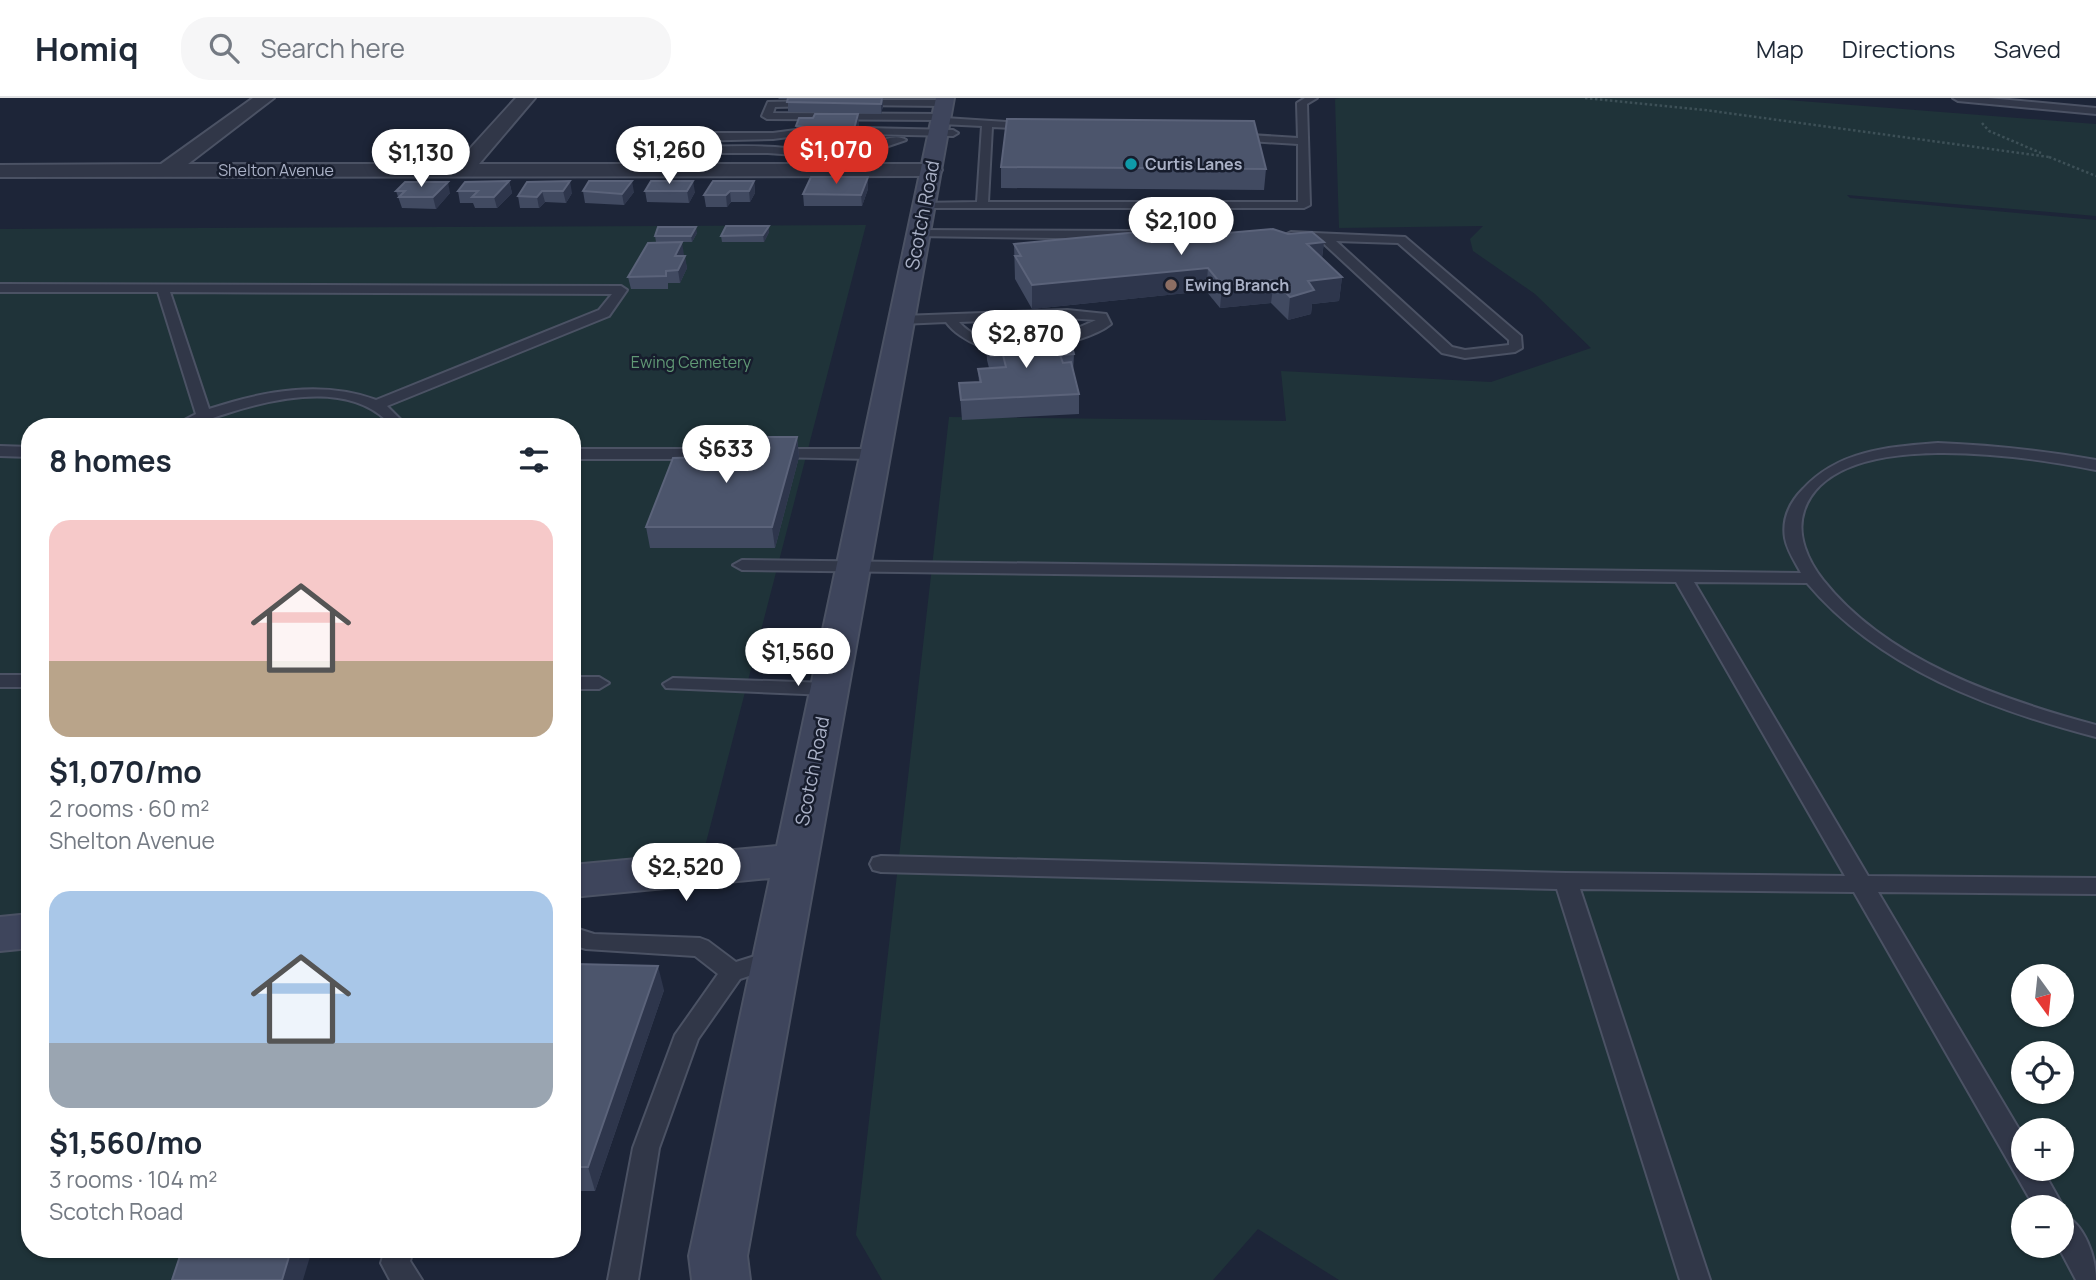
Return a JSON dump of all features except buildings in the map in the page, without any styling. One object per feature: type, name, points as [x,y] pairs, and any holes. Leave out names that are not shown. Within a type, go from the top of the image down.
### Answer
[{"type":"main road","name":"Scotch Road","points":[[721,1280],[718,1256],[794,860],[901,320],[939,145]]},
{"type":"main road","points":[[581,880],[794,860]]},
{"type":"main road","points":[[0,934],[21,932]]},
{"type":"street","points":[[167,170],[265,98]]},
{"type":"street","points":[[462,170],[526,98]]},
{"type":"street","name":"Shelton Avenue","points":[[0,170],[663,170],[939,145]]},
{"type":"lane","points":[[982,205],[1304,205],[1302,103],[1312,98]]},
{"type":"lane","points":[[1958,98],[2096,111]]},
{"type":"lane","points":[[824,103],[771,104],[766,116],[939,145]]},
{"type":"lane","points":[[851,103],[1142,235]]},
{"type":"lane","points":[[982,205],[987,123]]},
{"type":"lane","points":[[675,150],[850,156],[867,153],[883,141],[939,145],[987,123],[1042,126]]},
{"type":"lane","points":[[663,170],[682,139],[851,130],[939,145],[982,205]]},
{"type":"lane","points":[[789,153],[791,135]]},
{"type":"lane","points":[[1221,136],[1303,141]]},
{"type":"lane","points":[[1282,236],[1323,236],[1401,240],[1516,339],[1515,348],[1465,354],[1447,350],[1323,236]]},
{"type":"lane","points":[[0,288],[621,290],[604,313],[377,405]]},
{"type":"lane","points":[[163,289],[204,415]]},
{"type":"lane","points":[[901,320],[953,318],[1068,314],[1101,317],[1104,324],[1059,341],[982,345],[959,332],[952,322],[953,318]]},
{"type":"lane","points":[[198,418],[252,401],[314,394],[349,397],[377,405],[392,418]]},
{"type":"lane","points":[[2096,465],[2048,455],[1985,448],[1928,448],[1877,454],[1837,468],[1809,487],[1794,513],[1794,543],[1811,578],[1848,616],[1902,655],[1973,691],[2056,721],[2096,731]]},
{"type":"lane","points":[[0,452],[21,452]]},
{"type":"lane","points":[[581,454],[874,454]]},
{"type":"lane","points":[[742,565],[1811,578]]},
{"type":"lane","points":[[1682,577],[2011,1139]]},
{"type":"lane","points":[[0,681],[21,681]]},
{"type":"lane","points":[[581,682],[598,683]]},
{"type":"lane","points":[[673,684],[828,689]]},
{"type":"lane","points":[[881,864],[1566,881],[2096,886]]},
{"type":"lane","points":[[1566,881],[1695,1280]]},
{"type":"lane","points":[[581,939],[594,943],[700,947],[732,972]]},
{"type":"lane","points":[[623,1280],[646,1148],[687,1035],[732,972],[775,959]]},
{"type":"lane","points":[[2074,1248],[2092,1280]]},
{"type":"lane","points":[[397,1258],[395,1263],[407,1280]]},
{"type":"path","points":[[1585,98],[1705,110],[2049,157]]},
{"type":"path","points":[[1971,100],[1976,115],[1989,131],[2096,176]]},
{"type":"green space","points":[[1340,98],[1763,98],[2096,124],[2096,216],[1847,195],[1850,198],[2096,220],[2096,1280],[1339,1280],[1258,1229],[1213,1280],[882,1280],[856,1235],[949,417],[1286,421],[1281,371],[1491,382],[1591,348],[1535,294],[1473,251],[1470,239],[1483,226],[1339,228],[1335,99]]},
{"type":"green space","name":"Ewing Cemetery","points":[[866,225],[701,862],[581,872],[581,418],[21,418],[21,1258],[189,1258],[182,1280],[0,1280],[0,229]]},
{"type":"place","name":"Curtis Lanes","points":[[1131,164]]},
{"type":"place","name":"Ewing Branch","points":[[1171,285]]}]
